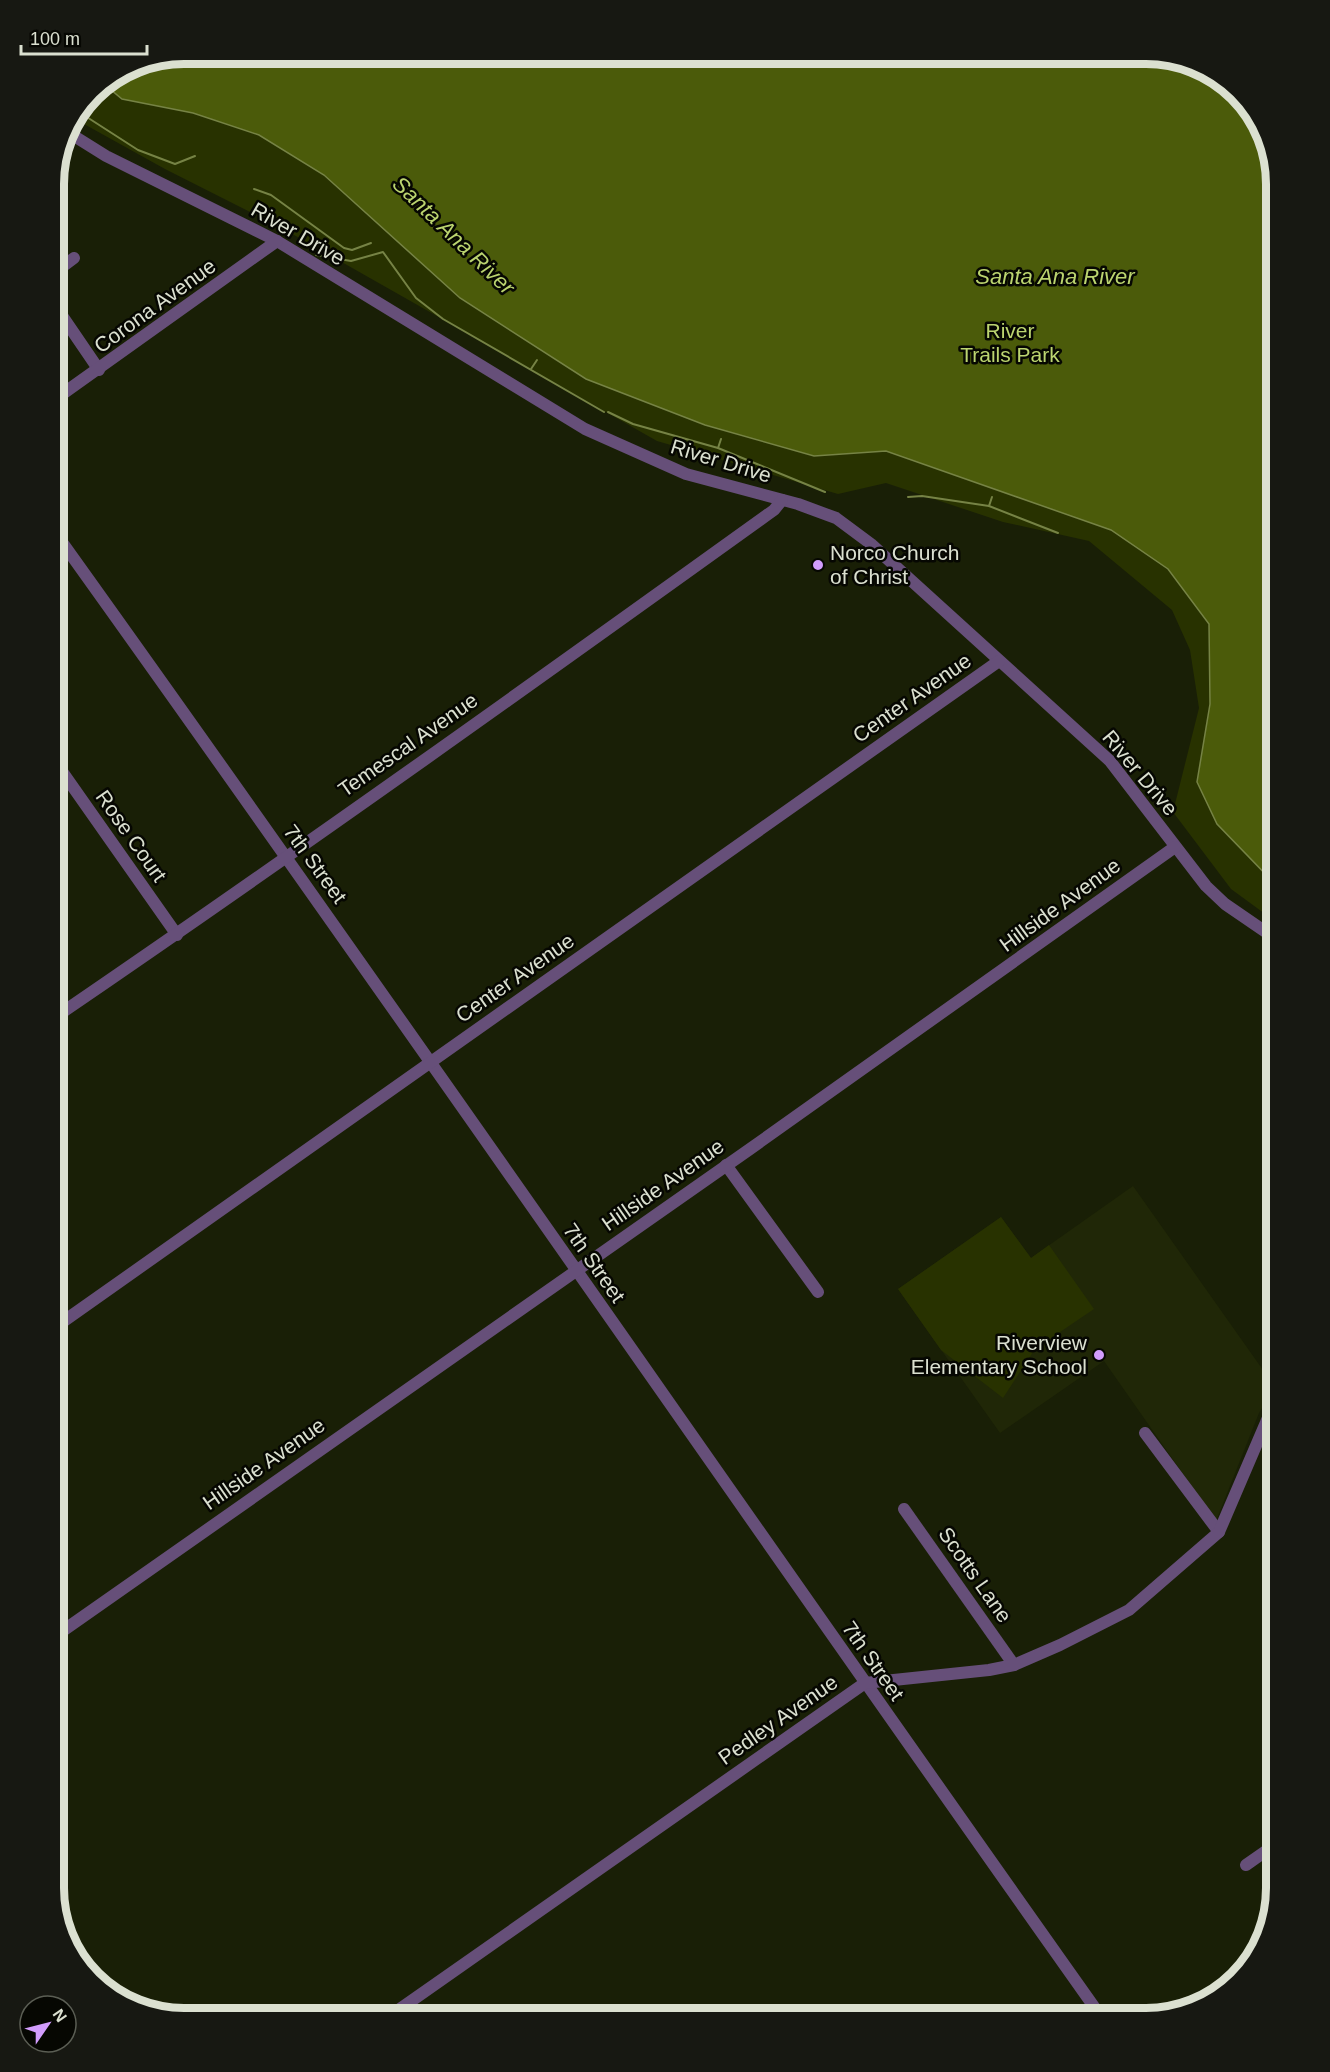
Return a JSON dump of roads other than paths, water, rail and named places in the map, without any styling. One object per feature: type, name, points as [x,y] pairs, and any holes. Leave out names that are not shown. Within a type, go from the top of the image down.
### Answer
[{"type":"street","name":"River Drive","points":[[75,137],[106,156],[277,241],[585,429],[686,474],[782,500],[836,518],[871,544],[1110,762],[1206,886],[1225,904],[1265,931]]},
{"type":"street","name":"Corona Avenue","points":[[65,393],[277,241]]},
{"type":"street","points":[[65,265],[74,258]]},
{"type":"street","points":[[65,320],[99,370]]},
{"type":"street","name":"Temescal Avenue","points":[[65,1011],[177,935],[765,516],[782,500]]},
{"type":"street","name":"7th Street","points":[[65,546],[1095,2008]]},
{"type":"street","name":"Center Avenue","points":[[64,1321],[999,662]]},
{"type":"street","name":"Rose Court","points":[[65,775],[177,935]]},
{"type":"street","name":"Hillside Avenue","points":[[64,1629],[726,1165],[1174,846]]},
{"type":"street","points":[[726,1165],[818,1292]]},
{"type":"street","name":"Pedley Avenue","points":[[402,2007],[865,1683],[988,1670],[1014,1665],[1060,1646],[1129,1610],[1219,1532],[1265,1425]]},
{"type":"street","points":[[1145,1433],[1219,1532]]},
{"type":"street","name":"Scotts Lane","points":[[904,1509],[1014,1665]]},
{"type":"street","points":[[1246,1865],[1265,1852]]},
{"type":"water","name":"Santa Ana River","points":[[185,64],[1153,65],[1184,71],[1212,85],[1236,105],[1245,118],[1256,139],[1264,169],[1265,874],[1217,824],[1197,782],[1210,704],[1209,624],[1168,569],[1111,530],[886,451],[814,456],[705,425],[586,379],[460,298],[324,175],[259,135],[193,113],[122,99],[110,89],[146,71]]},
{"type":"waterway","points":[[86,116],[138,150],[175,164],[195,156]]},
{"type":"waterway","points":[[254,189],[271,195],[344,248],[352,250],[371,243]]},
{"type":"waterway","points":[[316,255],[351,261],[383,252],[416,298],[443,319],[604,412]]},
{"type":"waterway","points":[[531,369],[537,360]]},
{"type":"waterway","points":[[608,412],[633,424],[718,448]]},
{"type":"waterway","points":[[721,439],[718,448],[825,492]]},
{"type":"waterway","points":[[908,497],[922,496],[989,506],[992,497]]},
{"type":"waterway","points":[[989,506],[1058,533]]},
{"type":"place","name":"Norco Church of Christ","points":[[818,565]]},
{"type":"place","name":"Riverview Elementary School","points":[[1099,1355]]},
{"type":"park label","name":"River Trails Park","points":[[1010,343]]}]
